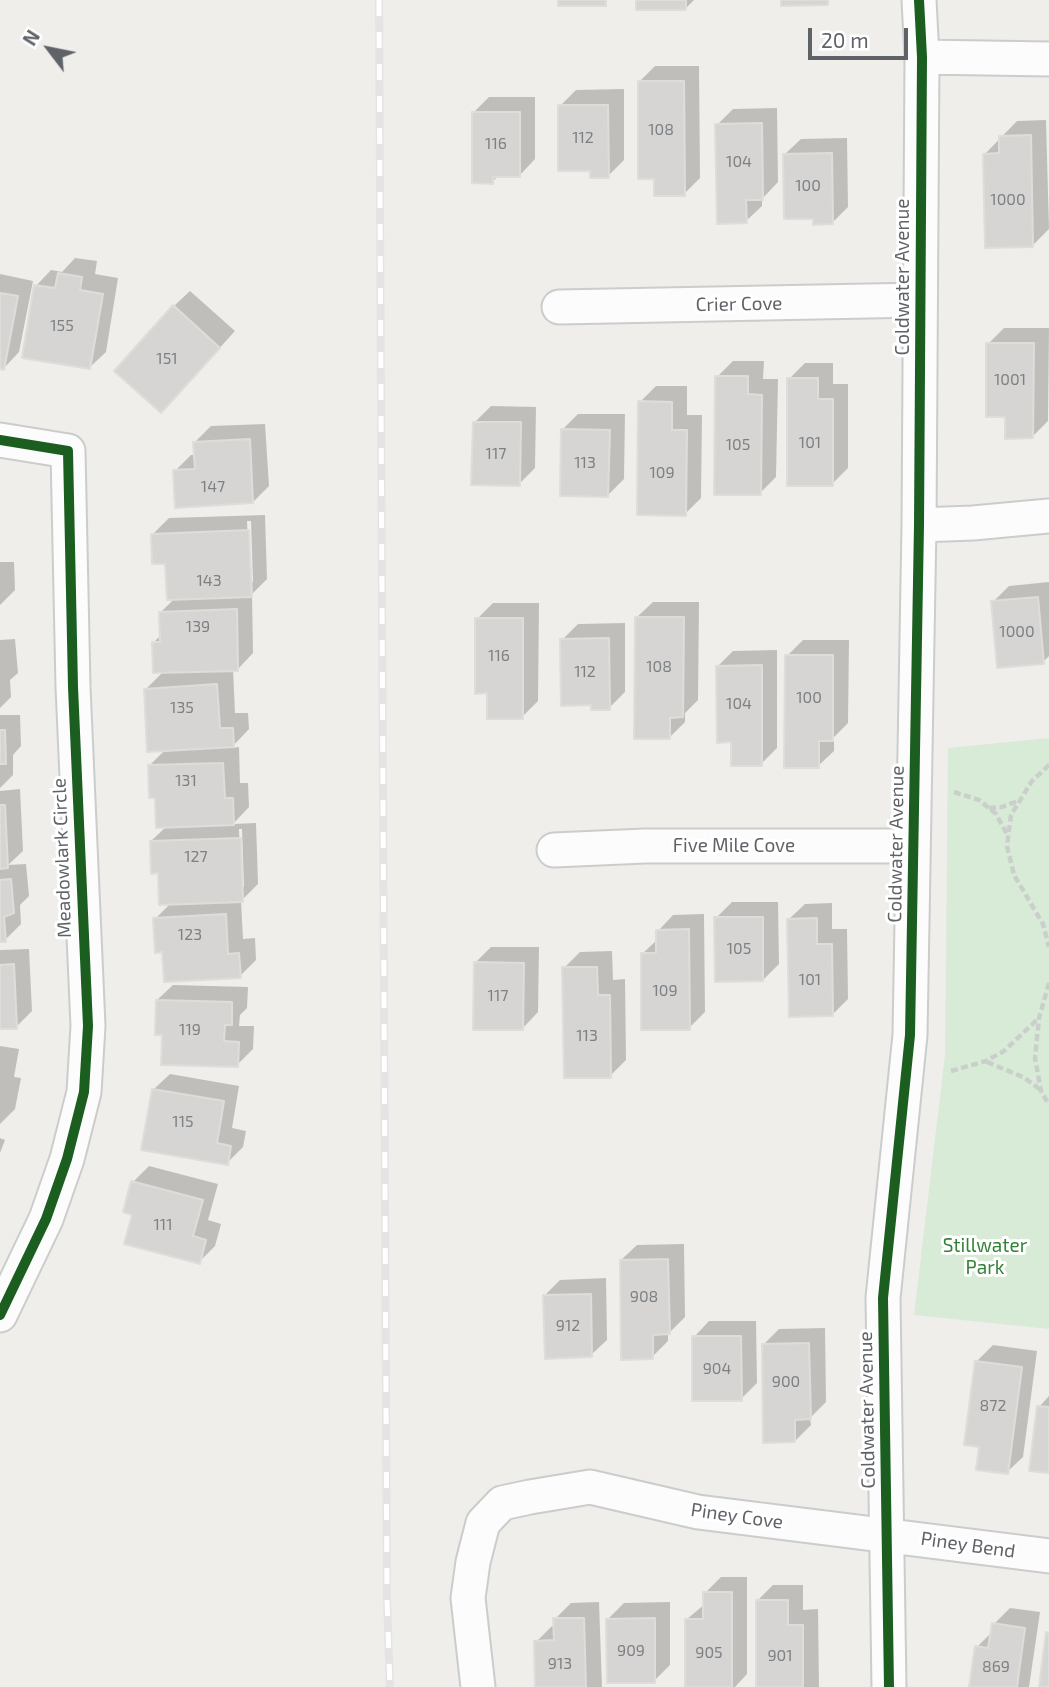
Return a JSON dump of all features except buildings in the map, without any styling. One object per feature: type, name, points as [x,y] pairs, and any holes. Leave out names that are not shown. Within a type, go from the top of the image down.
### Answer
[{"type":"street","name":"Coldwater Avenue","points":[[889,1687],[883,1298],[910,1035],[919,525],[922,57],[919,0]]},
{"type":"street","points":[[922,57],[1049,59]]},
{"type":"street","name":"Crier Cove","points":[[559,307],[920,300]]},
{"type":"street","name":"Meadowlark Circle","points":[[0,440],[68,451],[73,687],[88,1026],[84,1092],[67,1159],[46,1219],[0,1315]]},
{"type":"street","points":[[919,525],[1049,516]]},
{"type":"street","name":"Five Mile Cove","points":[[554,850],[645,846],[913,846]]},
{"type":"street","name":"Piney Cove","points":[[478,1687],[468,1598],[473,1562],[483,1523],[502,1503],[590,1487],[698,1512],[886,1534]]},
{"type":"street","name":"Piney Bend","points":[[886,1534],[1049,1556]]},
{"type":"path","points":[[1049,765],[1032,781],[1018,801],[1011,815],[1007,846],[1014,875],[1043,924],[1049,947]]},
{"type":"path","points":[[954,792],[979,800],[996,814],[1009,837]]},
{"type":"path","points":[[988,808],[1002,807],[1018,801]]},
{"type":"path","points":[[1049,983],[1039,1018],[1035,1058],[1041,1091],[1049,1105]]},
{"type":"path","points":[[951,1071],[986,1062],[1004,1051],[1039,1018]]},
{"type":"path","points":[[986,1062],[1023,1077],[1041,1091]]},
{"type":"green space","name":"Stillwater Park","points":[[1049,738],[1049,1329],[914,1315],[945,1055],[948,748]]},
{"type":"railway","points":[[379,0],[387,1599],[390,1687]]},
{"type":"cycle path","points":[[889,1687],[883,1298],[910,1035],[919,525],[922,57],[919,0]]},
{"type":"cycle path","points":[[0,440],[68,451],[73,687],[88,1026],[84,1092],[67,1159],[46,1219],[0,1315]]}]
